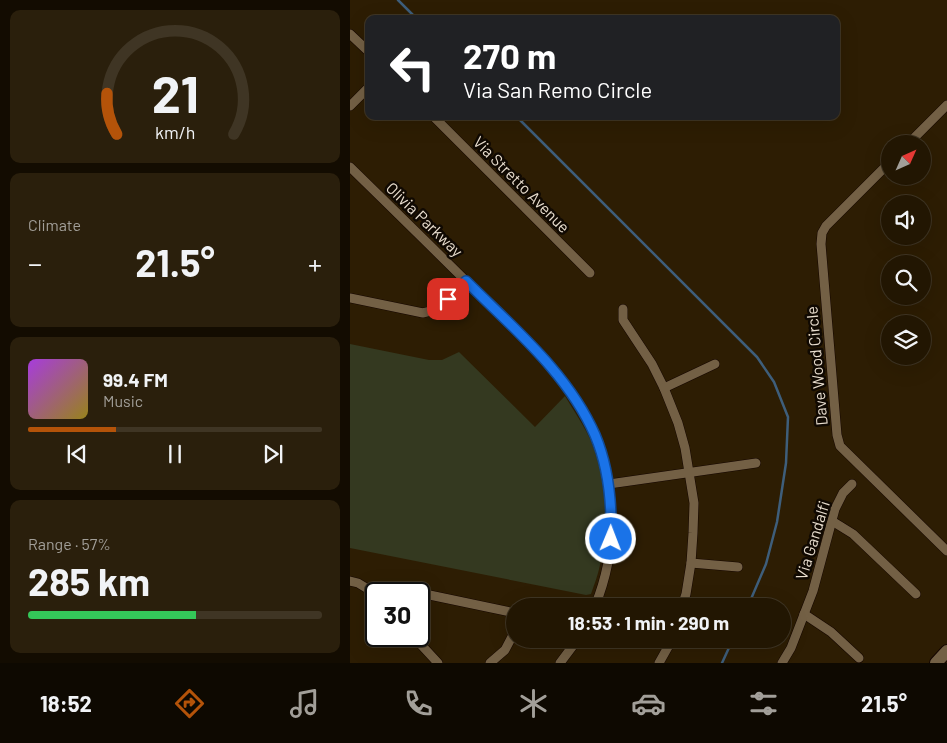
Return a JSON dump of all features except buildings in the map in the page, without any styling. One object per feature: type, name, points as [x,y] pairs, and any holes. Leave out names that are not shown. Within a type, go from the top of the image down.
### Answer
[{"type":"main road","points":[[936,663],[947,651]]},
{"type":"street","points":[[350,34],[365,48]]},
{"type":"street","points":[[350,106],[365,91]]},
{"type":"street","points":[[917,135],[947,105]]},
{"type":"street","name":"Via Stretto Avenue","points":[[437,120],[590,273]]},
{"type":"street","name":"Olivia Parkway","points":[[350,167],[550,365],[574,398],[600,448],[609,484],[612,514],[609,557],[606,576],[597,598]]},
{"type":"street","name":"Dave Wood Circle","points":[[881,171],[826,226],[822,233],[821,244],[837,435],[840,446],[947,551]]},
{"type":"street","points":[[350,298],[423,313],[440,307],[466,281]]},
{"type":"street","points":[[623,309],[623,320],[652,364],[664,388],[678,423],[685,448],[694,503],[691,563],[685,598]]},
{"type":"street","points":[[664,388],[715,364]]},
{"type":"street","points":[[609,484],[756,463]]},
{"type":"street","name":"Via Gandalfi","points":[[782,663],[791,648],[813,591],[835,509],[843,493],[852,484]]},
{"type":"street","points":[[832,521],[853,534],[916,594]]},
{"type":"street","points":[[691,563],[738,566]]},
{"type":"street","points":[[350,581],[365,587]]},
{"type":"street","points":[[430,594],[506,610]]},
{"type":"street","points":[[804,614],[831,632],[859,658]]},
{"type":"street","points":[[423,647],[438,663]]},
{"type":"street","points":[[490,663],[506,648]]},
{"type":"street","points":[[560,663],[571,648]]},
{"type":"street","points":[[659,663],[667,648]]},
{"type":"green space","points":[[350,344],[429,360],[442,360],[459,352],[535,427],[565,396],[592,443],[603,488],[605,535],[598,572],[591,594],[586,595],[350,548]]},
{"type":"waterway","points":[[398,0],[413,15]]},
{"type":"waterway","points":[[520,120],[757,357],[774,382],[788,417],[786,463],[777,522],[766,564],[751,598]]},
{"type":"waterway","points":[[722,663],[729,648]]},
{"type":"route","points":[[448,299],[466,281],[550,365],[564,382],[600,448],[609,484],[612,514],[611,539]]}]
